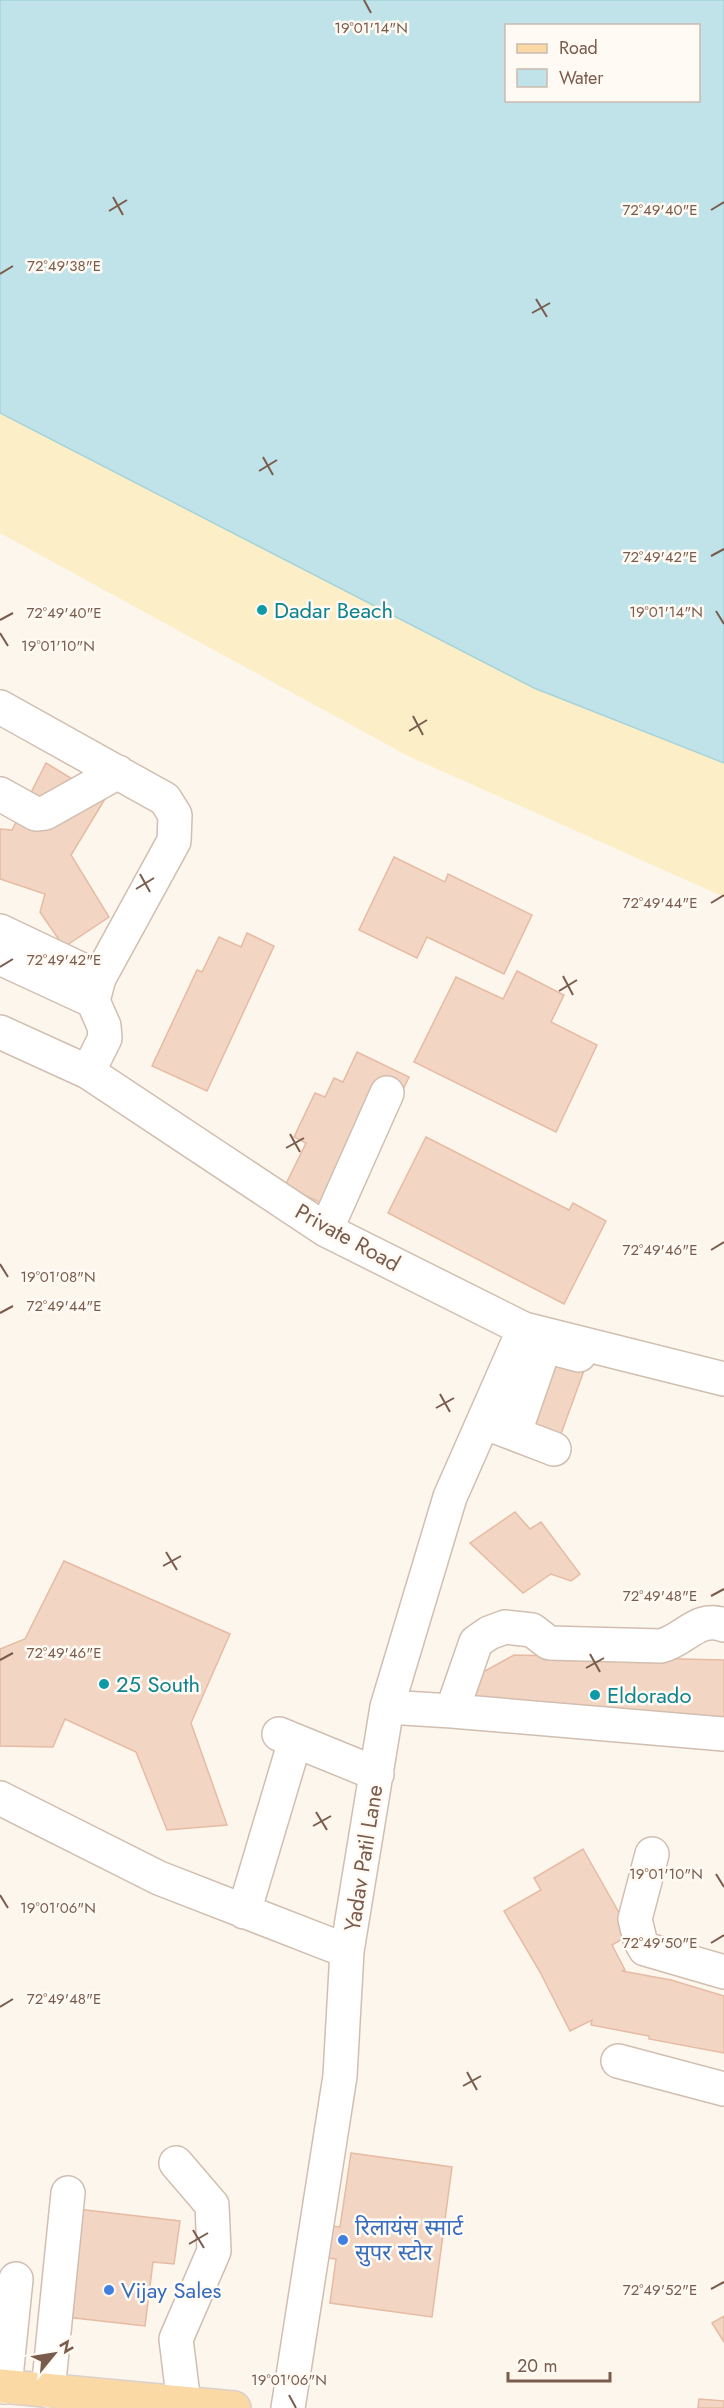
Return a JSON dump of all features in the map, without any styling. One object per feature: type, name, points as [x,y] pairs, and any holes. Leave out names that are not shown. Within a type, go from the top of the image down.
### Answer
[{"type":"main road","points":[[2,2386],[234,2408]]},
{"type":"street","points":[[0,707],[165,799],[175,815],[174,841],[96,990],[105,1038],[88,1072]]},
{"type":"street","points":[[0,794],[36,814],[45,813],[118,772]]},
{"type":"street","points":[[0,931],[96,990]]},
{"type":"street","points":[[0,958],[96,990]]},
{"type":"street","name":"Private Road","points":[[0,1032],[88,1072],[326,1230],[524,1329],[580,1355],[724,1379]]},
{"type":"street","points":[[326,1230],[387,1093]]},
{"type":"street","name":"Yadav Patil Lane","points":[[288,2408],[340,2076],[347,1952],[387,1707],[450,1497],[524,1329]]},
{"type":"street","points":[[518,1426],[542,1353],[553,1348],[580,1355]]},
{"type":"street","points":[[483,1422],[554,1449]]},
{"type":"street","points":[[452,1711],[476,1642],[489,1632],[505,1627],[532,1630],[549,1643],[660,1646],[674,1643],[700,1623],[714,1621],[724,1625]]},
{"type":"street","points":[[387,1707],[724,1734]]},
{"type":"street","points":[[244,1912],[287,1738],[377,1774]]},
{"type":"street","points":[[0,1798],[159,1878],[347,1952]]},
{"type":"street","points":[[652,1854],[635,1919],[640,1940],[645,1949],[724,1972]]},
{"type":"street","points":[[618,2061],[724,2089]]},
{"type":"street","points":[[176,2163],[212,2205],[214,2251],[176,2339],[184,2404]]},
{"type":"street","points":[[48,2391],[68,2193]]},
{"type":"street","points":[[2,2386],[16,2279]]},
{"type":"sand","name":"Dadar Beach","points":[[0,413],[534,688],[724,763],[724,897],[408,756],[0,533]]},
{"type":"water","points":[[0,0],[724,0],[724,763],[534,688],[0,413]]},
{"type":"building","points":[[46,763],[105,799],[71,855],[109,917],[64,947],[40,912],[45,894],[0,879],[0,829],[12,830]]},
{"type":"building","points":[[394,857],[445,882],[448,874],[532,915],[504,974],[427,937],[417,958],[359,930]]},
{"type":"building","points":[[247,933],[274,946],[207,1091],[152,1066],[197,970],[202,972],[219,937],[241,947]]},
{"type":"building","points":[[517,971],[564,995],[551,1022],[597,1045],[556,1132],[414,1062],[456,977],[503,999]]},
{"type":"building","points":[[357,1052],[409,1077],[360,1179],[332,1208],[285,1186],[306,1143],[294,1137],[315,1093],[325,1097],[334,1078],[343,1082]]},
{"type":"building","points":[[426,1137],[569,1210],[573,1203],[606,1221],[564,1304],[388,1213]]},
{"type":"building","points":[[545,1357],[586,1365],[558,1442],[520,1428]]},
{"type":"building","points":[[515,1512],[530,1529],[541,1522],[580,1574],[571,1581],[551,1574],[523,1593],[470,1543]]},
{"type":"building","name":"25 South","points":[[64,1561],[230,1634],[191,1723],[227,1825],[167,1830],[136,1752],[65,1719],[53,1747],[0,1746],[0,1649],[25,1639]]},
{"type":"building","name":"Eldorado","points":[[514,1655],[724,1660],[724,1722],[466,1709],[467,1681]]},
{"type":"building","points":[[583,1849],[631,1934],[612,1945],[625,1970],[622,1971],[671,1980],[724,1996],[724,2053],[591,2025],[592,2020],[570,2031],[540,1972],[504,1911],[541,1890],[534,1878]]},
{"type":"building","points":[[351,2153],[452,2167],[432,2317],[330,2303],[336,2259],[319,2257],[323,2225],[340,2227]]},
{"type":"building","name":"Vijay Sales","points":[[77,2209],[180,2221],[174,2264],[153,2262],[145,2326],[66,2317]]},
{"type":"building","points":[[724,2316],[724,2342],[712,2323]]},
{"type":"building","points":[[699,2399],[724,2401],[724,2408],[698,2408]]},
{"type":"place","name":"Dadar Beach","points":[[262,610]]},
{"type":"place","name":"25 South","points":[[104,1684]]},
{"type":"place","name":"Eldorado","points":[[595,1695]]},
{"type":"place","name":"रिलायंस स्मार्ट सुपर स्टोर","points":[[343,2240]]},
{"type":"place","name":"Vijay Sales","points":[[109,2290]]}]
